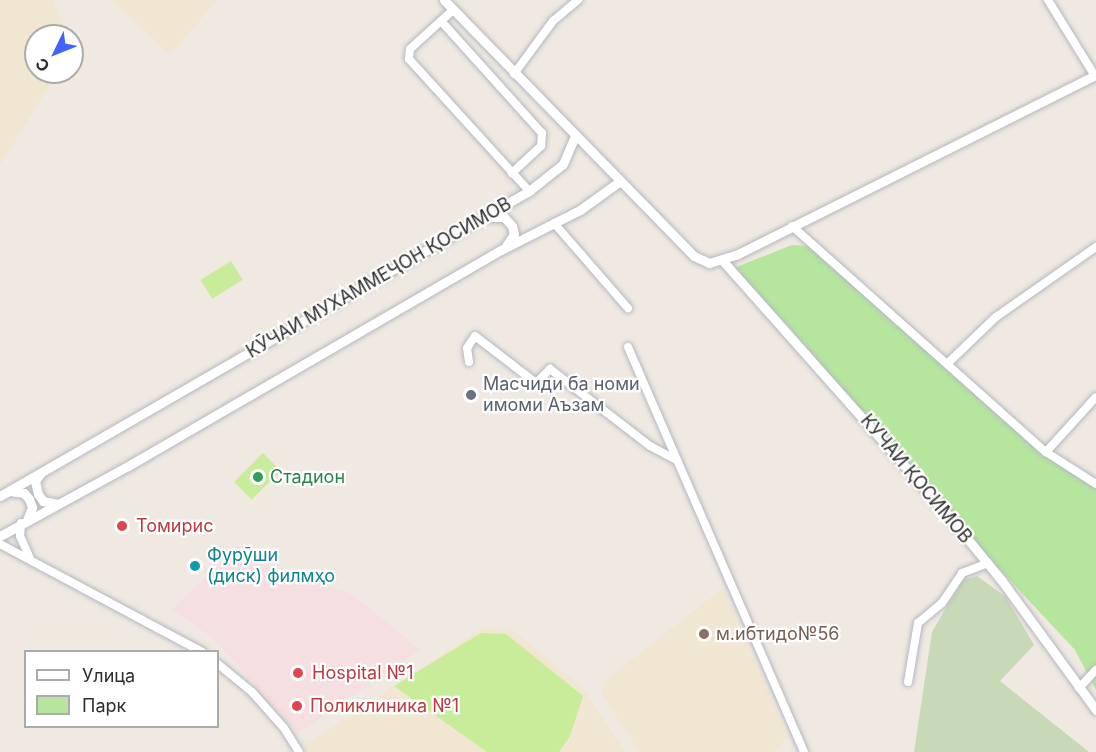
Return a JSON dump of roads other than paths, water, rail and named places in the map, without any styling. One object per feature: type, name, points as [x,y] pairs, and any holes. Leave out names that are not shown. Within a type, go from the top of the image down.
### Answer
[{"type":"street","points":[[444,0],[694,256],[709,263],[722,260],[792,226],[1095,75],[1048,0]]},
{"type":"street","points":[[514,74],[552,21],[578,0]]},
{"type":"street","points":[[453,10],[410,49],[409,59],[529,191]]},
{"type":"street","points":[[441,21],[542,133],[541,146],[512,173]]},
{"type":"street","name":"КӮЧАИ МУХАММЕҶОН ҚОСИМОВ","points":[[3,494],[529,191],[563,164],[575,136]]},
{"type":"street","name":"КӮЧАИ МУХАММЕҶОН ҚОСИМОВ","points":[[0,536],[60,504],[501,250],[554,223],[620,181]]},
{"type":"street","points":[[485,217],[504,217],[512,226],[514,234],[501,250]]},
{"type":"street","points":[[554,223],[628,308]]},
{"type":"street","points":[[792,226],[949,362],[1046,452],[1096,484]]},
{"type":"street","points":[[949,362],[996,317],[1096,247]]},
{"type":"street","name":"КУЧАИ ҚОСИМОВ","points":[[722,260],[819,366],[988,563],[1096,710]]},
{"type":"street","points":[[469,362],[467,348],[476,336],[536,383],[550,369],[650,446],[676,460]]},
{"type":"street","points":[[628,347],[804,752]]},
{"type":"street","points":[[1046,452],[1096,397]]},
{"type":"street","points":[[40,474],[35,481],[38,494],[43,501],[60,504]]},
{"type":"street","points":[[3,494],[24,493],[32,507],[20,536],[31,559]]},
{"type":"street","points":[[0,543],[200,650]]},
{"type":"street","points":[[908,682],[918,623],[942,603],[962,573],[988,563]]},
{"type":"street","points":[[219,665],[252,692],[284,728],[299,752]]},
{"type":"street","points":[[1079,688],[1096,670]]},
{"type":"place","name":"Масчиди ба номи имоми Аъзам","points":[[471,395]]},
{"type":"place","name":"Стадион","points":[[258,477]]},
{"type":"place","name":"Томирис","points":[[122,526]]},
{"type":"place","name":"Фурӯши (диск) филмҳо","points":[[195,566]]},
{"type":"place","name":"м.ибтидо№56","points":[[704,634]]},
{"type":"place","name":"Hospital №1","points":[[298,673]]},
{"type":"place","name":"Поликлиника №1","points":[[297,706]]}]
